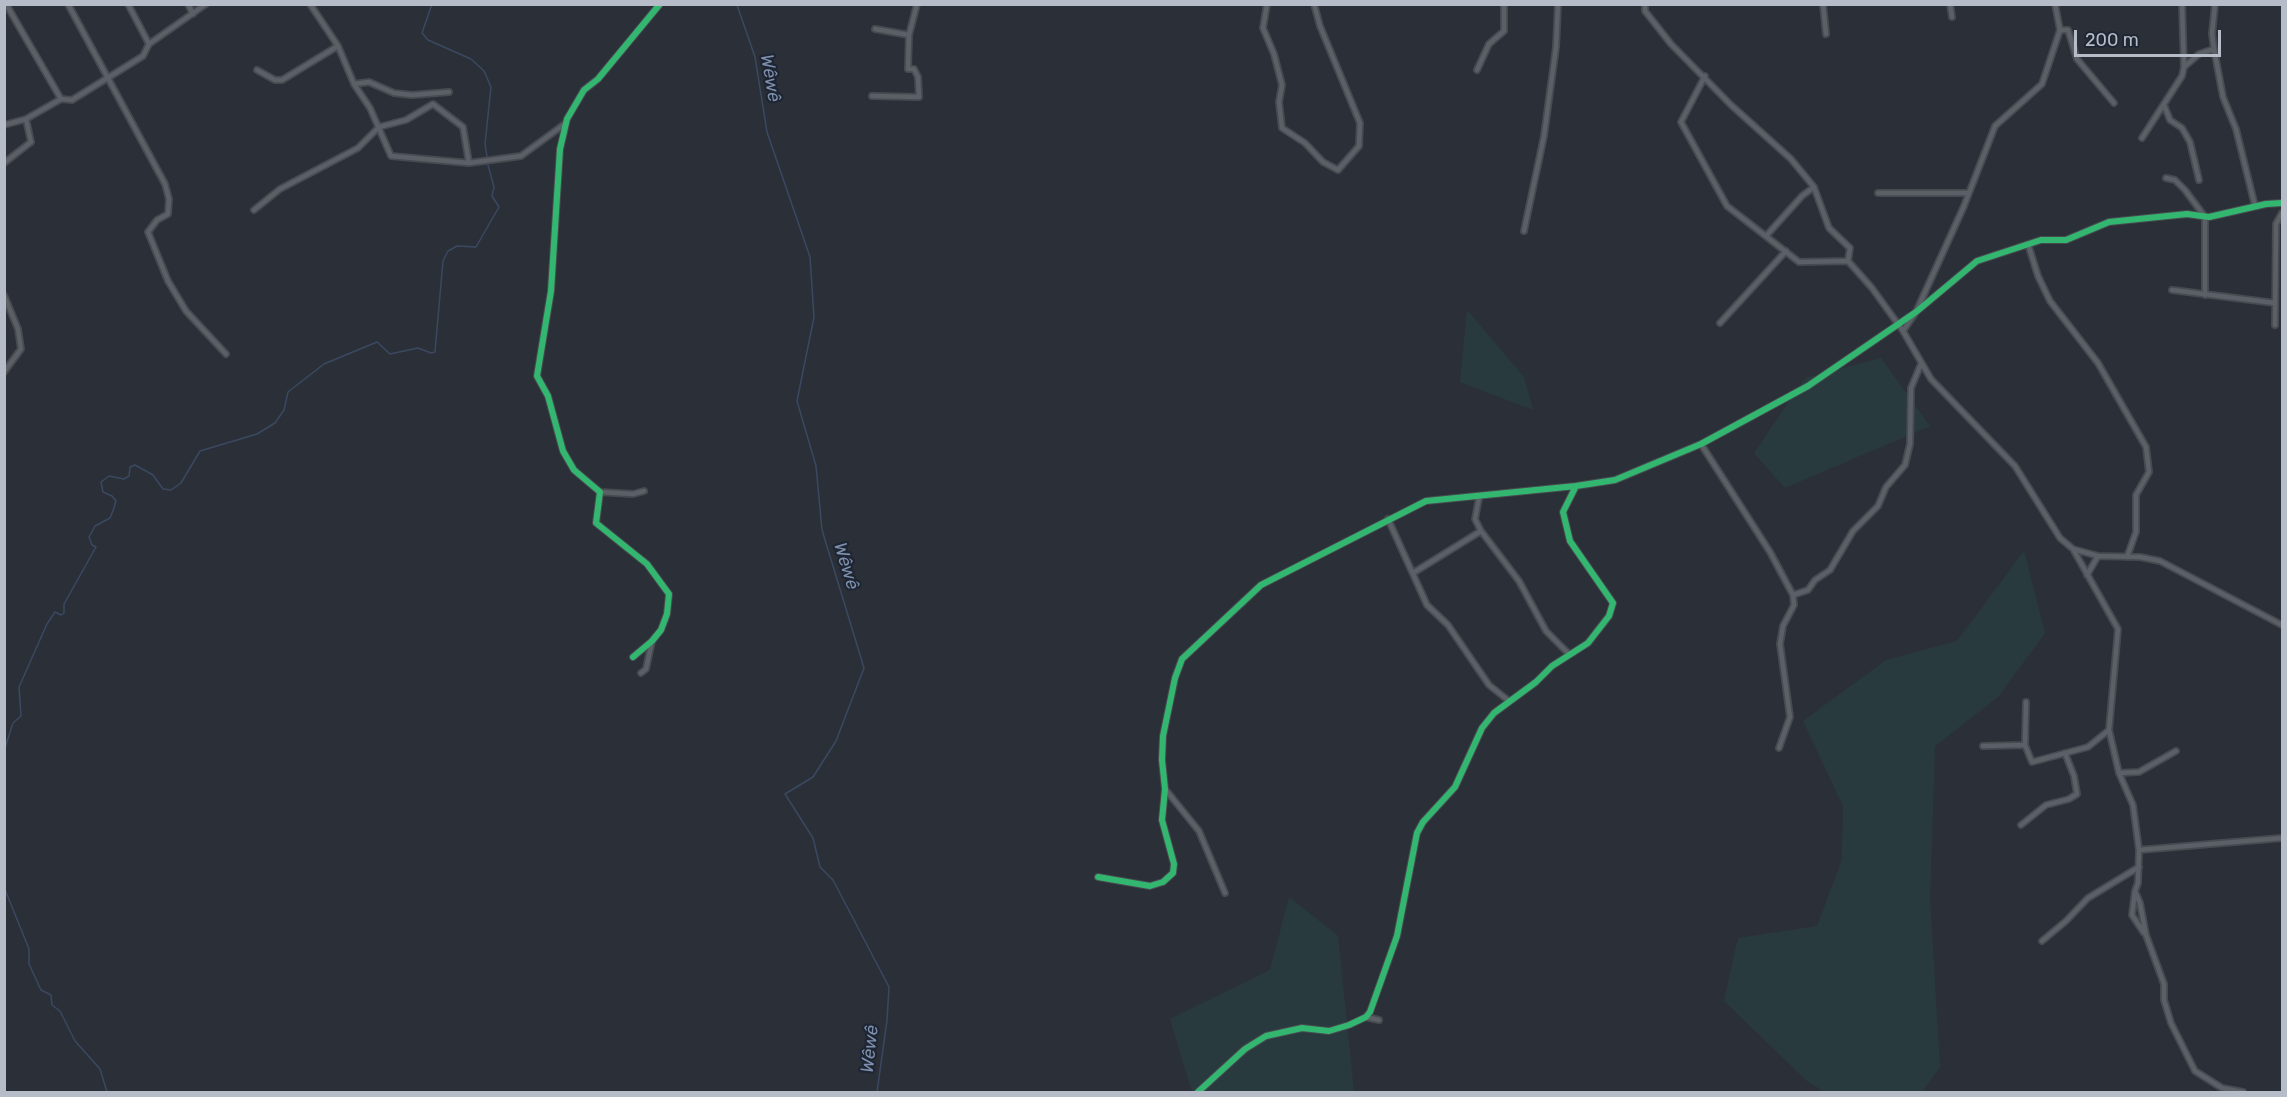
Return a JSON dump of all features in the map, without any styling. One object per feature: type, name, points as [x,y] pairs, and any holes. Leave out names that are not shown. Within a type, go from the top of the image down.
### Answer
[{"type":"street","points":[[6,4],[33,55],[61,99]]},
{"type":"street","points":[[68,4],[165,184],[169,199],[168,214],[157,220],[148,232],[168,281],[186,311],[226,354]]},
{"type":"street","points":[[128,4],[149,44]]},
{"type":"street","points":[[188,4],[193,14]]},
{"type":"street","points":[[4,125],[26,119],[61,99],[72,100],[143,56],[149,44],[206,4]]},
{"type":"street","points":[[644,491],[633,494],[600,492],[574,470],[563,451],[548,396],[537,376],[552,291],[560,149],[566,123],[584,90],[598,79],[660,4]]},
{"type":"street","points":[[872,96],[919,97],[918,77],[914,69],[908,69],[909,35],[917,4]]},
{"type":"street","points":[[1267,4],[1263,28],[1274,54],[1282,85],[1279,102],[1282,128],[1305,143],[1323,162],[1338,170],[1359,146],[1360,123],[1320,26],[1314,4]]},
{"type":"street","points":[[1477,70],[1489,44],[1504,31],[1504,4]]},
{"type":"street","points":[[1524,231],[1544,136],[1556,47],[1558,4]]},
{"type":"street","points":[[1645,4],[1645,11],[1671,44],[1731,105],[1791,159],[1814,187],[1829,228],[1850,248],[1848,261],[1899,322],[1930,379],[2015,466],[2060,538],[2073,549],[2118,629],[2109,730],[2119,773],[2133,806],[2139,850],[2139,867],[2132,915],[2146,935]]},
{"type":"street","points":[[1823,4],[1827,34]]},
{"type":"street","points":[[1950,4],[1952,17]]},
{"type":"street","points":[[1903,331],[1916,312],[1969,193],[1995,126],[2042,84],[2060,30],[2055,4]]},
{"type":"street","points":[[2142,138],[2182,76],[2184,67],[2182,4]]},
{"type":"street","points":[[2215,4],[2212,34],[2223,97],[2236,129],[2255,206]]},
{"type":"street","points":[[312,5],[338,46],[354,84],[370,108],[391,156],[469,163],[521,156],[566,123]]},
{"type":"street","points":[[875,29],[909,35]]},
{"type":"street","points":[[2060,30],[2068,30],[2077,59],[2114,103]]},
{"type":"street","points":[[257,70],[275,80],[282,80],[338,46]]},
{"type":"street","points":[[2184,67],[2199,54],[2214,49]]},
{"type":"street","points":[[1705,76],[1681,122],[1727,206],[1799,262],[1848,261]]},
{"type":"street","points":[[354,84],[369,82],[394,93],[412,95],[449,92]]},
{"type":"street","points":[[254,210],[280,189],[358,148],[379,127],[406,120],[433,104],[463,127],[469,163]]},
{"type":"street","points":[[2164,105],[2170,120],[2182,128],[2190,142],[2199,180]]},
{"type":"street","points":[[4,163],[31,142],[26,119]]},
{"type":"street","points":[[2166,178],[2175,180],[2205,217],[2205,295]]},
{"type":"street","points":[[1766,236],[1802,195],[1814,187]]},
{"type":"street","points":[[1878,193],[1969,193]]},
{"type":"street","points":[[1098,877],[1150,886],[1170,877],[1174,864],[1162,820],[1165,789],[1163,736],[1171,693],[1182,659],[1261,585],[1426,501],[1479,498],[1615,480],[1701,444],[1808,386],[1916,312],[1977,261],[2040,240],[2066,240],[2109,222],[2187,214],[2205,217],[2255,206],[2281,204],[2281,214],[2276,224],[2275,325]]},
{"type":"street","points":[[2028,244],[2038,276],[2050,301],[2098,363],[2146,447],[2149,472],[2136,495],[2136,532],[2127,557]]},
{"type":"street","points":[[1720,322],[1786,251]]},
{"type":"street","points":[[2172,290],[2275,303]]},
{"type":"street","points":[[4,295],[18,329],[21,349],[4,372]]},
{"type":"street","points":[[1793,595],[1808,590],[1815,580],[1830,570],[1853,531],[1878,506],[1886,487],[1905,465],[1910,444],[1911,388],[1921,364]]},
{"type":"street","points":[[1701,444],[1770,552],[1793,595],[1794,605],[1783,626],[1779,644],[1790,717],[1779,748]]},
{"type":"street","points":[[1366,1017],[1384,977],[1397,936],[1417,833],[1423,822],[1455,787],[1482,728],[1494,713],[1536,682],[1551,666],[1588,643],[1597,635],[1609,616],[1612,603],[1570,541],[1563,512],[1576,486]]},
{"type":"street","points":[[600,492],[596,523],[647,564],[669,594],[667,614],[652,641],[646,669],[641,673]]},
{"type":"street","points":[[1479,498],[1476,519],[1481,531],[1519,581],[1546,631],[1569,654]]},
{"type":"street","points":[[1388,519],[1428,605],[1448,625],[1489,685],[1509,701]]},
{"type":"street","points":[[1413,573],[1481,531]]},
{"type":"street","points":[[2073,549],[2098,556],[2160,561],[2283,625]]},
{"type":"street","points":[[2087,575],[2098,556]]},
{"type":"street","points":[[633,657],[652,641]]},
{"type":"street","points":[[2026,702],[2025,745],[2032,762],[2088,747],[2109,730]]},
{"type":"street","points":[[1983,746],[2025,745]]},
{"type":"street","points":[[2119,773],[2139,772],[2175,751]]},
{"type":"street","points":[[2021,825],[2046,805],[2069,799],[2077,794],[2074,776],[2065,753]]},
{"type":"street","points":[[1165,789],[1199,831],[1225,893]]},
{"type":"street","points":[[2139,850],[2283,838]]},
{"type":"street","points":[[2042,941],[2088,898],[2139,867]]},
{"type":"street","points":[[2135,891],[2140,903],[2146,935],[2163,984],[2164,1000],[2171,1023],[2195,1071],[2222,1088],[2243,1092]]},
{"type":"street","points":[[1198,1092],[1245,1048],[1266,1036],[1302,1028],[1329,1031],[1366,1017],[1379,1020]]},
{"type":"shaded area","points":[[1467,310],[1524,377],[1533,410],[1460,382]]},
{"type":"shaded area","points":[[1881,358],[1930,426],[1785,488],[1754,453],[1805,378]]},
{"type":"shaded area","points":[[2024,551],[2045,633],[1998,697],[1935,746],[1930,899],[1940,1067],[1922,1092],[1825,1092],[1807,1081],[1724,1001],[1738,938],[1817,926],[1842,860],[1843,806],[1803,721],[1886,660],[1957,641]]},
{"type":"shaded area","points":[[1289,897],[1338,936],[1354,1092],[1192,1092],[1170,1019],[1270,970]]},
{"type":"waterway","points":[[432,4],[422,33],[428,40],[471,59],[484,71],[491,87],[485,144],[487,157]]},
{"type":"waterway","name":"Wêwê","points":[[737,5],[755,57],[767,132],[810,257],[814,317],[797,401],[816,466],[822,530],[864,668],[836,741],[813,777],[785,794],[813,838],[820,867],[833,880],[889,987],[877,1092]]},
{"type":"waterway","points":[[4,751],[13,723],[21,716],[19,687],[47,624],[55,612],[61,615],[64,613],[64,604],[96,547],[92,545],[89,537],[95,526],[110,518],[114,508],[116,501],[112,496],[103,492],[101,482],[109,476],[124,479],[129,476],[130,467],[135,465],[153,475],[163,489],[171,490],[181,483],[200,451],[257,434],[275,423],[284,410],[288,392],[324,364],[377,342],[390,354],[418,348],[431,353],[435,352],[443,261],[448,251],[457,246],[476,247],[499,207],[492,196],[494,187],[488,165]]},
{"type":"waterway","points":[[4,887],[29,949],[29,964],[41,990],[51,995],[52,1005],[60,1011],[75,1041],[100,1069],[107,1092]]},
{"type":"cycle path","points":[[633,657],[661,630],[667,614],[669,594],[647,564],[596,523],[600,492],[574,470],[563,451],[548,396],[537,376],[551,291],[560,149],[567,119],[584,90],[598,79],[660,4]]},
{"type":"cycle path","points":[[1198,1092],[1245,1049],[1266,1036],[1302,1028],[1329,1031],[1349,1025],[1366,1017],[1370,1012],[1397,936],[1417,833],[1423,822],[1455,787],[1482,728],[1494,713],[1536,682],[1552,666],[1588,643],[1609,616],[1613,603],[1570,541],[1563,512],[1576,486],[1615,480],[1701,444],[1808,386],[1916,312],[1977,261],[2041,240],[2066,240],[2109,222],[2187,214],[2209,217],[2266,204],[2282,203]]},
{"type":"cycle path","points":[[1098,877],[1150,886],[1163,882],[1173,873],[1174,864],[1162,820],[1165,789],[1162,760],[1163,736],[1175,678],[1182,659],[1261,585],[1426,501],[1576,486]]}]
